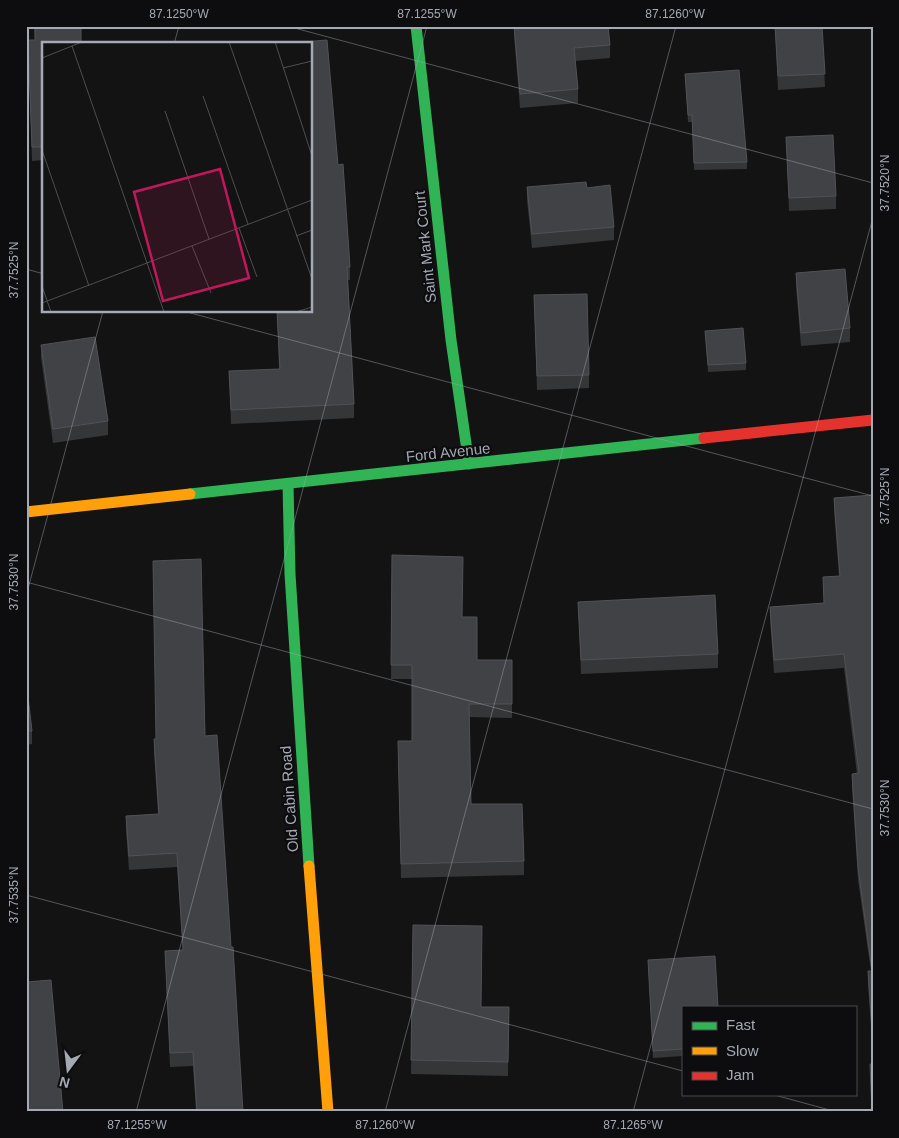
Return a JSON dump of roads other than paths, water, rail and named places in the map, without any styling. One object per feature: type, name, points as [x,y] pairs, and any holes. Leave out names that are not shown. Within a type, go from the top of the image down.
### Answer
[{"type":"street","name":"Saint Mark Court","points":[[416,26],[451,340],[469,464]]},
{"type":"street","name":"Ford Avenue","points":[[26,512],[873,420]]},
{"type":"street","name":"Old Cabin Road","points":[[288,484],[290,574],[309,868],[328,1112]]}]
